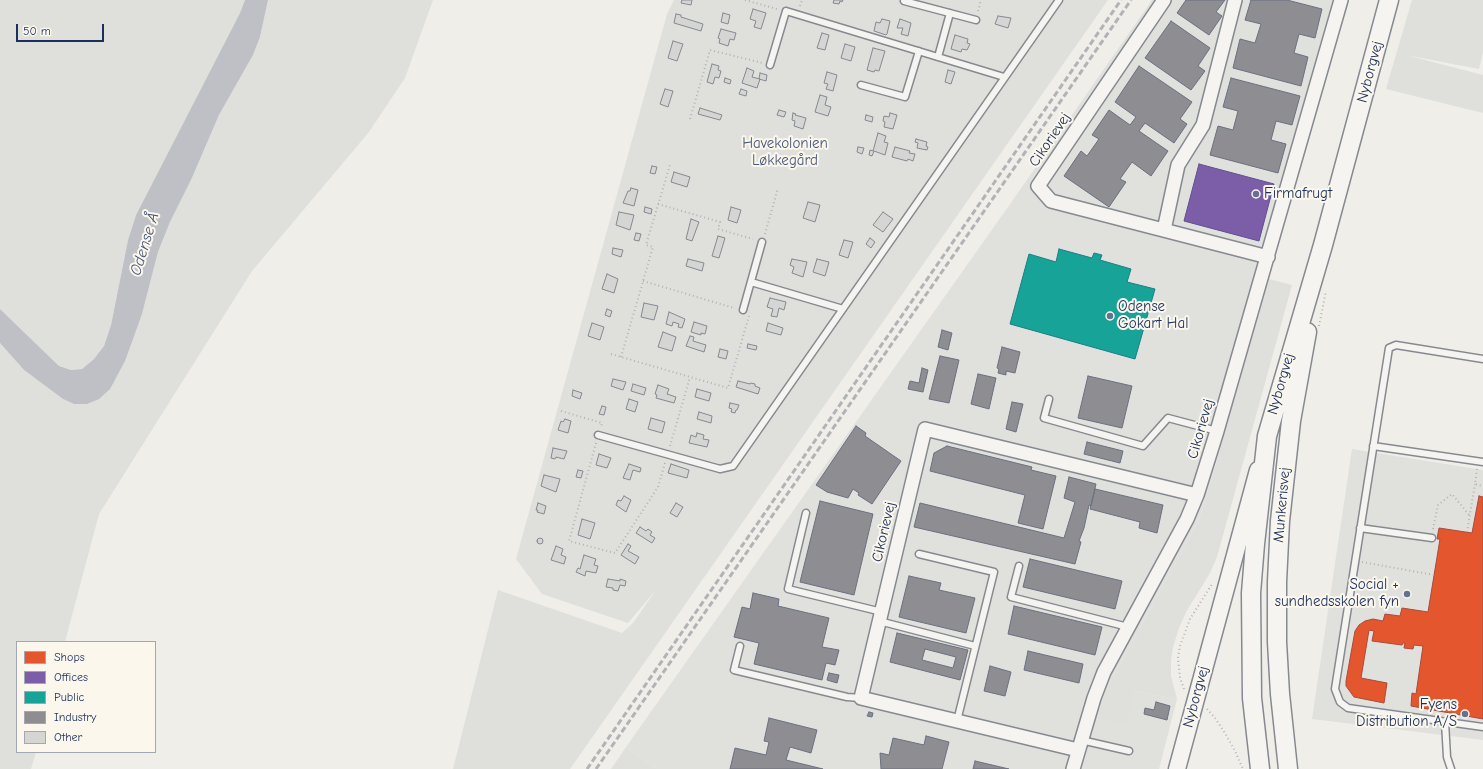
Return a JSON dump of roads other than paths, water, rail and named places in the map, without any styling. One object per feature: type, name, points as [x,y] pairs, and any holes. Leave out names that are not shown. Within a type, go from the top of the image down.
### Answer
[{"type":"main road","name":"Nyborgvej","points":[[1267,436],[1323,244],[1390,0]]},
{"type":"main road","name":"Munkerisvej","points":[[1288,769],[1280,694],[1277,642],[1277,582],[1280,521],[1291,421],[1323,244]]},
{"type":"main road","name":"Munkerisvej","points":[[1260,769],[1252,698],[1251,593],[1267,436]]},
{"type":"main road","points":[[1251,644],[1271,769]]},
{"type":"street","name":"Cikorievej","points":[[1164,0],[1038,186],[1051,201],[1268,256]]},
{"type":"street","points":[[1164,230],[1178,165],[1203,125],[1235,0]]},
{"type":"street","name":"Cikorievej","points":[[1073,769],[1094,698],[1104,672],[1187,519],[1197,495],[1268,256],[1341,0]]},
{"type":"street","name":"Cikorievej","points":[[861,698],[926,429],[1197,495]]},
{"type":"street","name":"Nyborgvej","points":[[1176,769],[1267,436]]},
{"type":"street","points":[[861,698],[957,721],[1080,745]]},
{"type":"lane","points":[[598,435],[720,469],[733,466],[1059,0]]},
{"type":"lane","points":[[904,1],[976,20]]},
{"type":"lane","points":[[770,65],[786,11],[1004,77]]},
{"type":"lane","points":[[938,57],[950,13]]},
{"type":"lane","points":[[861,85],[905,97],[919,51]]},
{"type":"lane","points":[[743,310],[762,242]]},
{"type":"lane","points":[[751,282],[843,309]]},
{"type":"lane","points":[[1483,359],[1396,345],[1389,348],[1335,689],[1340,702],[1348,708],[1483,727]]},
{"type":"lane","points":[[1049,399],[1044,418],[1143,446],[1168,418],[1217,431]]},
{"type":"lane","points":[[1373,446],[1481,462]]},
{"type":"lane","points":[[806,513],[788,589],[975,646]]},
{"type":"lane","points":[[1360,528],[1432,538]]},
{"type":"lane","points":[[919,554],[994,572],[957,721]]},
{"type":"lane","points":[[1019,566],[1011,597],[1128,627]]},
{"type":"lane","points":[[740,646],[734,670],[847,697],[861,698]]},
{"type":"lane","points":[[1445,722],[1447,756],[1451,769]]},
{"type":"lane","points":[[1080,745],[1130,751]]},
{"type":"water","name":"Odense Å","points":[[245,0],[268,0],[260,37],[253,55],[219,115],[191,180],[170,222],[158,252],[142,314],[125,361],[110,389],[99,399],[87,404],[74,404],[63,399],[24,370],[0,343],[0,309],[59,366],[71,370],[82,369],[94,359],[104,346],[111,325],[128,240],[136,215],[240,13]]},
{"type":"railway","points":[[587,769],[1121,0]]},
{"type":"railway","points":[[596,769],[1131,0]]},
{"type":"place","name":"Firmafrugt","points":[[1256,194]]},
{"type":"place","name":"Odense Gokart Hal","points":[[1110,316]]},
{"type":"place","name":"Social + sundhedsskolen fyn","points":[[1407,594]]},
{"type":"place","name":"Fyens Distribution A/S","points":[[1465,714]]},
{"type":"park label","name":"Havekolonien Løkkegård","points":[[785,152]]}]
